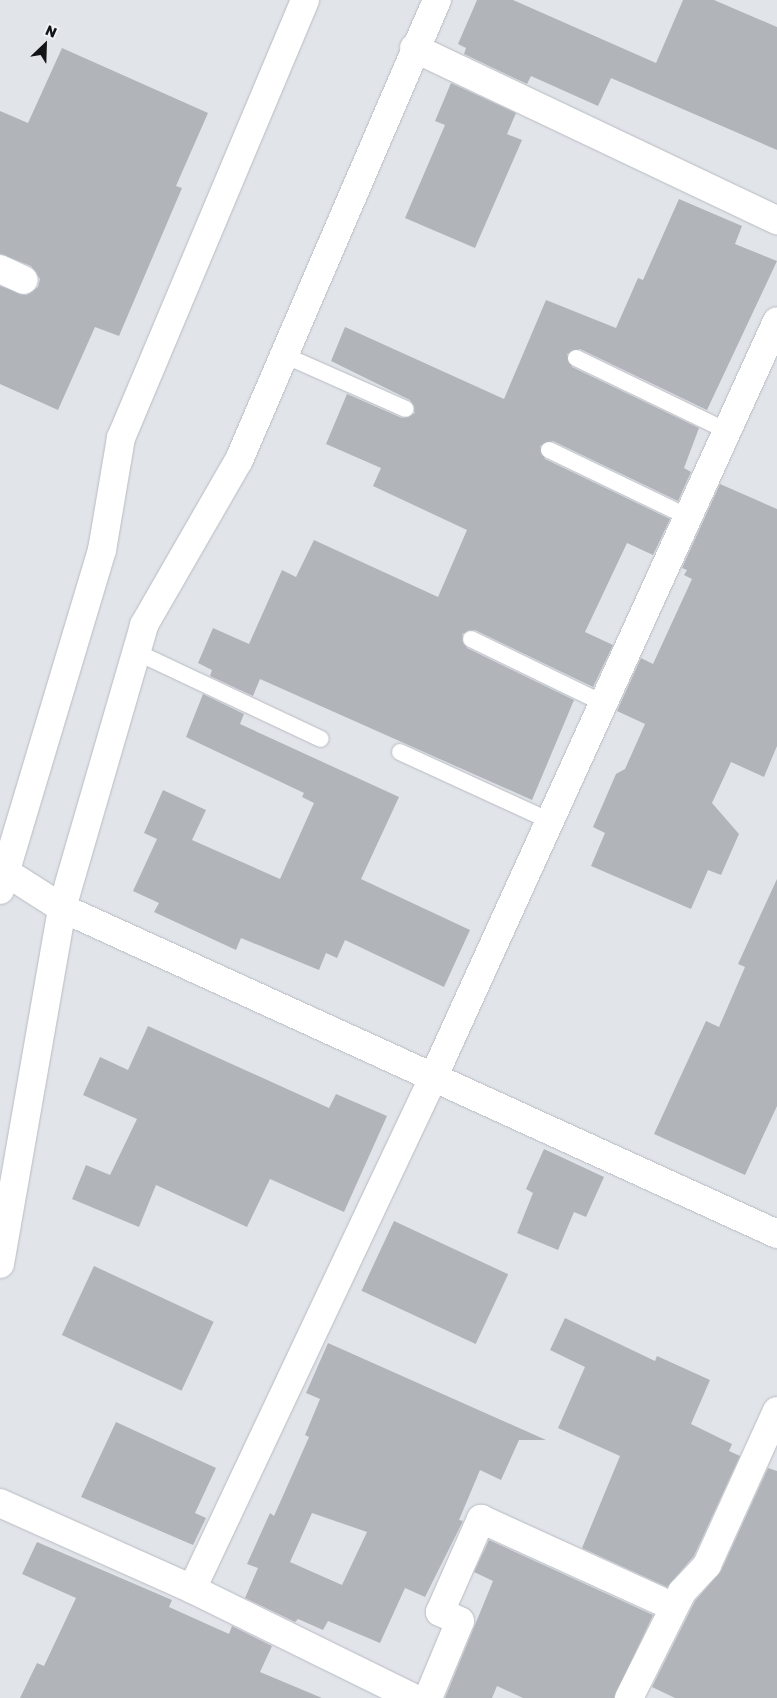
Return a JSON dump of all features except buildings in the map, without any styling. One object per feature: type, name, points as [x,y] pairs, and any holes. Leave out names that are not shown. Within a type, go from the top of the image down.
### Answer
[{"type":"street","points":[[305,0],[121,438],[102,550],[1,876],[62,908],[777,1234]]},
{"type":"street","points":[[0,1264],[62,908],[144,625],[239,460],[414,48],[437,0]]},
{"type":"street","points":[[414,48],[777,220]]},
{"type":"street","points":[[192,1589],[433,1078],[777,321]]},
{"type":"street","points":[[629,1698],[682,1592],[707,1565],[777,1411]]},
{"type":"street","points":[[0,1503],[192,1589],[414,1698]]},
{"type":"street","points":[[428,1698],[460,1621],[440,1612],[481,1519],[674,1607]]},
{"type":"lane","points":[[284,355],[406,409]]},
{"type":"lane","points":[[576,358],[727,431]]},
{"type":"lane","points":[[549,450],[688,517]]},
{"type":"lane","points":[[471,639],[604,702]]},
{"type":"lane","points":[[136,652],[320,739]]},
{"type":"lane","points":[[400,752],[550,821]]}]
